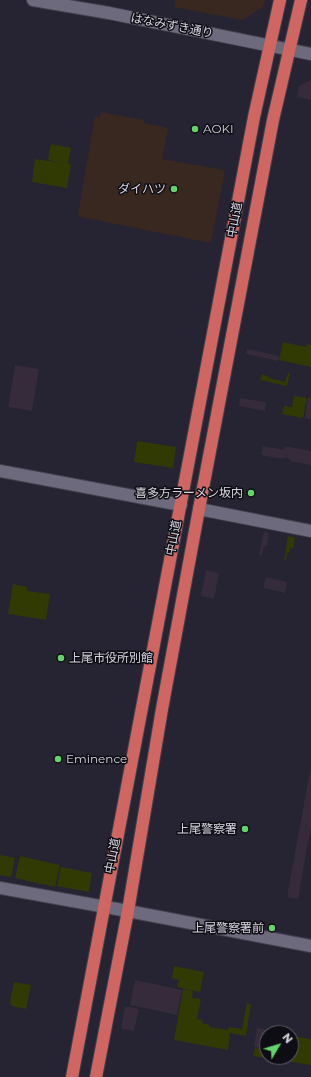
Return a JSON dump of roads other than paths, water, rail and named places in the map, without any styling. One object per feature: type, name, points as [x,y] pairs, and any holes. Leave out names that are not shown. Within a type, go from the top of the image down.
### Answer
[{"type":"highway","name":"中山道","points":[[72,1077],[269,45],[280,0]]},
{"type":"highway","name":"中山道","points":[[96,1077],[128,911],[161,717],[199,509],[273,120],[301,0]]},
{"type":"street","name":"はなみずき通り","points":[[33,0],[109,13],[311,54]]},
{"type":"street","points":[[0,471],[181,505]]},
{"type":"street","points":[[199,509],[311,531]]},
{"type":"street","points":[[0,888],[311,946]]},
{"type":"place","name":"AOKI","points":[[195,129]]},
{"type":"place","name":"ダイハツ","points":[[174,189]]},
{"type":"place","name":"喜多方ラーメン坂内","points":[[251,493]]},
{"type":"place","name":"上尾市役所別館","points":[[61,658]]},
{"type":"place","name":"Eminence","points":[[58,759]]},
{"type":"place","name":"上尾警察署","points":[[245,829]]},
{"type":"place","name":"上尾警察署前","points":[[272,928]]}]
